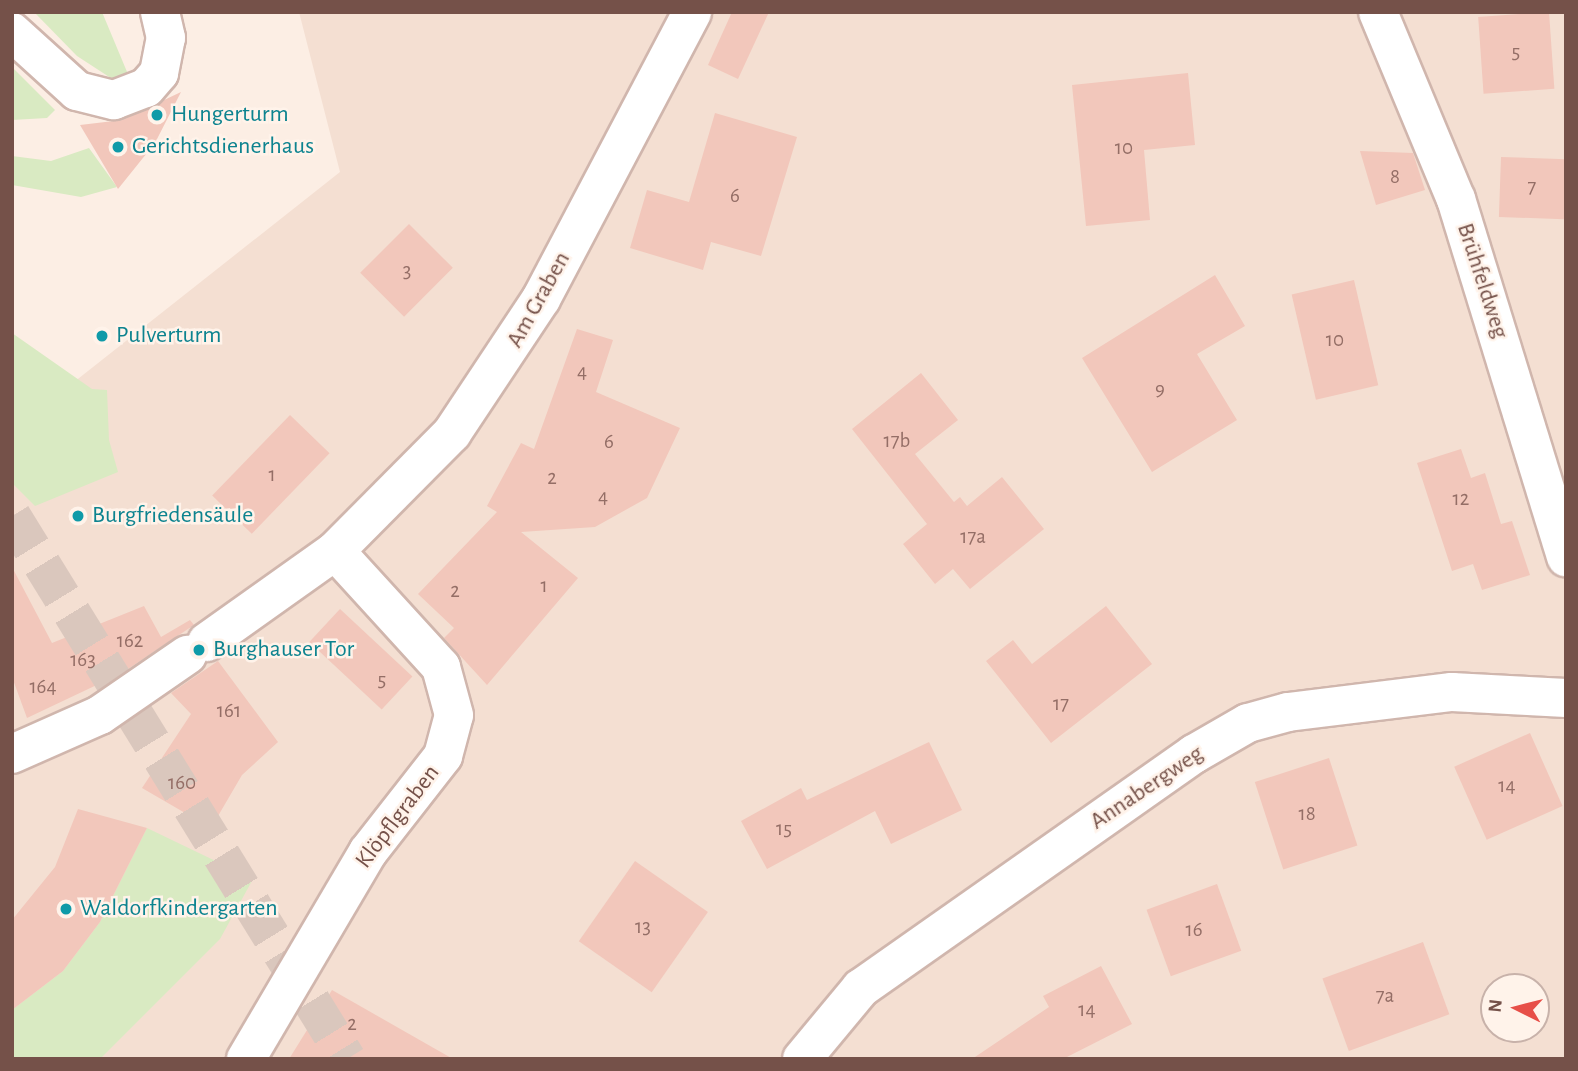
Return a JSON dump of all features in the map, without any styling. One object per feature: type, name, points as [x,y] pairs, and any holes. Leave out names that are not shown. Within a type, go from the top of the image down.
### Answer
[{"type":"street","points":[[12,32],[77,90],[114,100],[146,88],[159,74],[166,38],[160,12]]},
{"type":"street","name":"Am Graben","points":[[12,754],[100,715],[335,551],[452,433],[498,371],[692,12]]},
{"type":"street","name":"Brühfeldweg","points":[[1378,12],[1456,199],[1566,557]]},
{"type":"street","name":"Klöpflgraben","points":[[246,1059],[368,852],[443,756],[454,715],[441,667],[335,551]]},
{"type":"street","name":"Annabergweg","points":[[802,1059],[861,988],[1194,754],[1248,723],[1288,712],[1452,692],[1566,698]]},
{"type":"shaded area","points":[[299,12],[1566,12],[1566,1059],[12,1059],[12,431],[340,172]]},
{"type":"green space","points":[[34,12],[102,12],[130,79],[120,84],[77,56]]},
{"type":"green space","points":[[12,67],[55,110],[47,118],[12,120]]},
{"type":"green space","points":[[89,148],[117,187],[81,197],[12,185],[12,156],[51,161]]},
{"type":"green space","points":[[12,333],[92,389],[107,390],[109,440],[118,472],[35,506],[12,483]]},
{"type":"green space","points":[[147,828],[253,879],[220,939],[100,1059],[12,1059],[12,1010],[63,971],[100,922]]},
{"type":"building","points":[[732,12],[769,12],[738,79],[708,65]]},
{"type":"building","points":[[1549,12],[1554,89],[1484,94],[1478,17]]},
{"type":"building","points":[[1188,73],[1195,145],[1144,150],[1150,220],[1086,226],[1072,85]]},
{"type":"building","name":"Gerichtsdienerhaus","points":[[181,92],[155,143],[118,189],[80,125],[122,120]]},
{"type":"building","points":[[715,113],[797,137],[761,256],[711,242],[703,270],[630,248],[647,190],[689,202]]},
{"type":"building","points":[[1360,151],[1413,153],[1425,190],[1376,205]]},
{"type":"building","points":[[1501,157],[1566,159],[1564,219],[1499,217]]},
{"type":"building","points":[[409,224],[453,268],[404,317],[360,273]]},
{"type":"building","points":[[1215,275],[1245,326],[1197,354],[1237,420],[1152,472],[1082,358]]},
{"type":"building","points":[[1354,280],[1378,385],[1316,400],[1292,294]]},
{"type":"building","points":[[577,329],[613,340],[596,392],[680,428],[647,498],[595,527],[521,532],[578,578],[487,685],[444,638],[454,628],[418,594],[497,512],[487,506],[521,443],[534,449]]},
{"type":"building","points":[[921,373],[958,420],[915,454],[954,502],[960,497],[967,506],[1002,477],[1044,529],[970,589],[953,569],[935,584],[903,544],[927,524],[852,429]]},
{"type":"building","points":[[290,415],[330,453],[252,534],[212,496]]},
{"type":"building","points":[[1461,449],[1471,478],[1485,473],[1501,524],[1512,521],[1530,575],[1482,590],[1473,564],[1452,571],[1417,463]]},
{"type":"building","points":[[12,567],[52,643],[144,606],[161,637],[190,620],[194,625],[122,673],[27,718],[12,677]]},
{"type":"building","points":[[1106,606],[1152,664],[1051,743],[986,661],[1013,640],[1032,664]]},
{"type":"building","points":[[340,609],[412,677],[382,709],[309,642]]},
{"type":"building","points":[[218,661],[278,742],[242,775],[211,828],[142,788],[191,714],[171,693]]},
{"type":"building","points":[[1530,733],[1563,806],[1487,840],[1454,767]]},
{"type":"building","points":[[929,742],[962,810],[891,844],[875,811],[767,869],[741,821],[801,788],[807,800]]},
{"type":"building","points":[[1329,758],[1357,845],[1283,870],[1255,782]]},
{"type":"building","name":"Waldorfkindergarten","points":[[78,809],[147,828],[100,922],[63,971],[12,1010],[12,920],[55,867]]},
{"type":"building","points":[[635,861],[708,912],[652,992],[579,941]]},
{"type":"building","points":[[1217,884],[1241,951],[1171,976],[1147,910]]},
{"type":"building","points":[[1423,942],[1449,1014],[1349,1051],[1322,979]]},
{"type":"building","points":[[1101,966],[1132,1024],[1063,1059],[972,1059],[1049,1007],[1043,996]]},
{"type":"building","points":[[332,990],[453,1059],[289,1059]]},
{"type":"tunnel","points":[[12,516],[347,1059]]},
{"type":"place","name":"Hungerturm","points":[[157,115]]},
{"type":"place","name":"Gerichtsdienerhaus","points":[[118,147]]},
{"type":"place","name":"Pulverturm","points":[[102,336]]},
{"type":"place","name":"Burgfriedensäule","points":[[78,516]]},
{"type":"place","name":"Burghauser Tor","points":[[199,650]]},
{"type":"place","name":"Waldorfkindergarten","points":[[66,909]]}]
